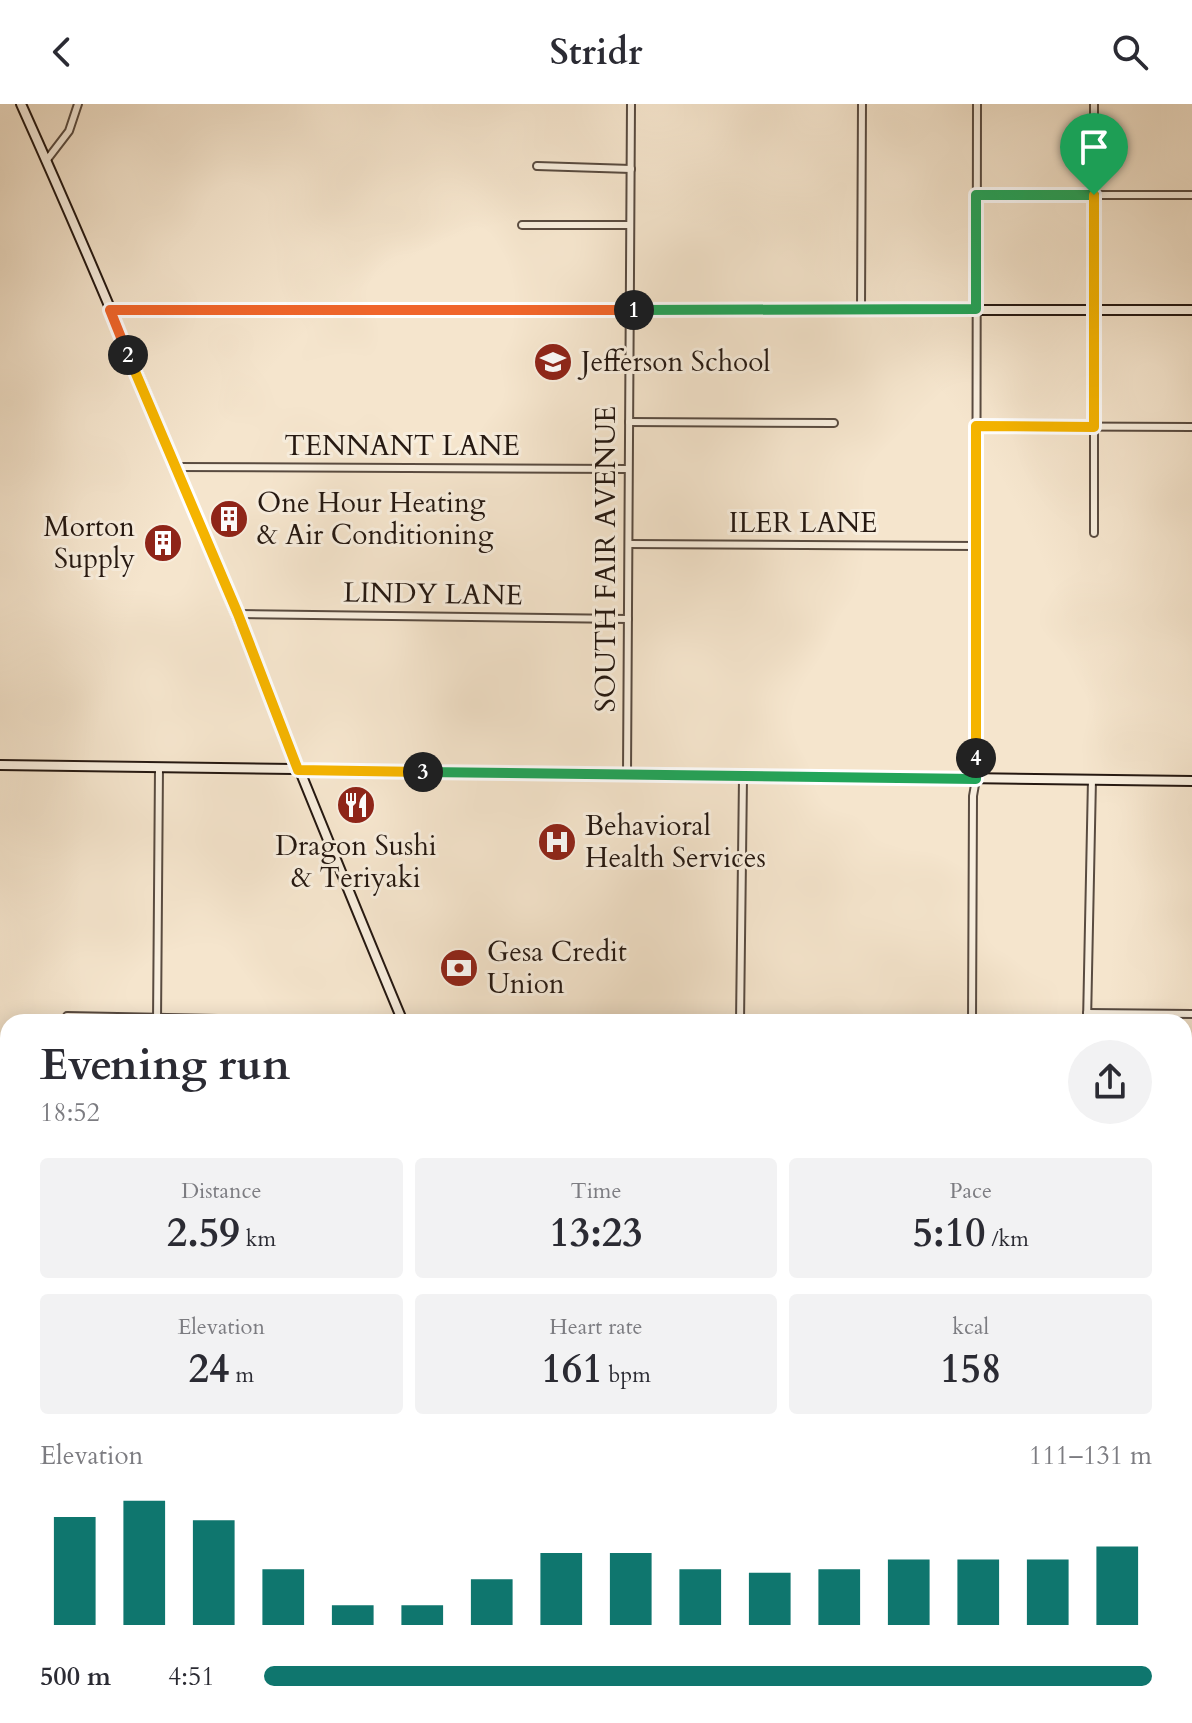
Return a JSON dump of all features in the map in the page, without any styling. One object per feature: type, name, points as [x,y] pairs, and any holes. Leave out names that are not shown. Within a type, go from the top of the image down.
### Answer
[{"type":"street","points":[[21,104],[238,614],[298,770],[400,1014]]},
{"type":"street","points":[[46,161],[69,131],[78,104]]},
{"type":"street","name":"SOUTH FAIR AVENUE","points":[[627,775],[631,104]]},
{"type":"street","points":[[861,309],[862,104]]},
{"type":"street","points":[[972,1014],[973,796],[976,779],[977,104]]},
{"type":"street","points":[[1094,104],[1094,533]]},
{"type":"street","points":[[537,166],[631,169]]},
{"type":"street","points":[[976,195],[1192,195]]},
{"type":"street","points":[[522,225],[630,225]]},
{"type":"street","points":[[110,310],[1192,310]]},
{"type":"street","points":[[629,422],[834,423]]},
{"type":"street","points":[[976,426],[1192,427]]},
{"type":"street","name":"TENNANT LANE","points":[[175,467],[628,469]]},
{"type":"street","name":"ILER LANE","points":[[629,544],[976,546]]},
{"type":"street","name":"LINDY LANE","points":[[238,614],[628,619]]},
{"type":"street","points":[[0,765],[1192,781]]},
{"type":"street","points":[[157,1014],[159,768]]},
{"type":"street","points":[[740,1014],[743,777]]},
{"type":"street","points":[[1092,779],[1087,1013],[1192,1014]]},
{"type":"place","name":"Jefferson School","points":[[553,362]]},
{"type":"place","name":"One Hour Heating & Air Conditioning","points":[[229,519]]},
{"type":"place","name":"Morton Supply","points":[[163,543]]},
{"type":"place","name":"Dragon Sushi & Teriyaki","points":[[356,805]]},
{"type":"place","name":"Behavioral Health Services","points":[[557,842]]},
{"type":"place","name":"Gesa Credit Union","points":[[459,968]]},
{"type":"route","points":[[976,195],[1094,195],[1094,427],[976,426],[976,779],[298,770],[238,614],[110,310],[976,309],[976,195]]}]
